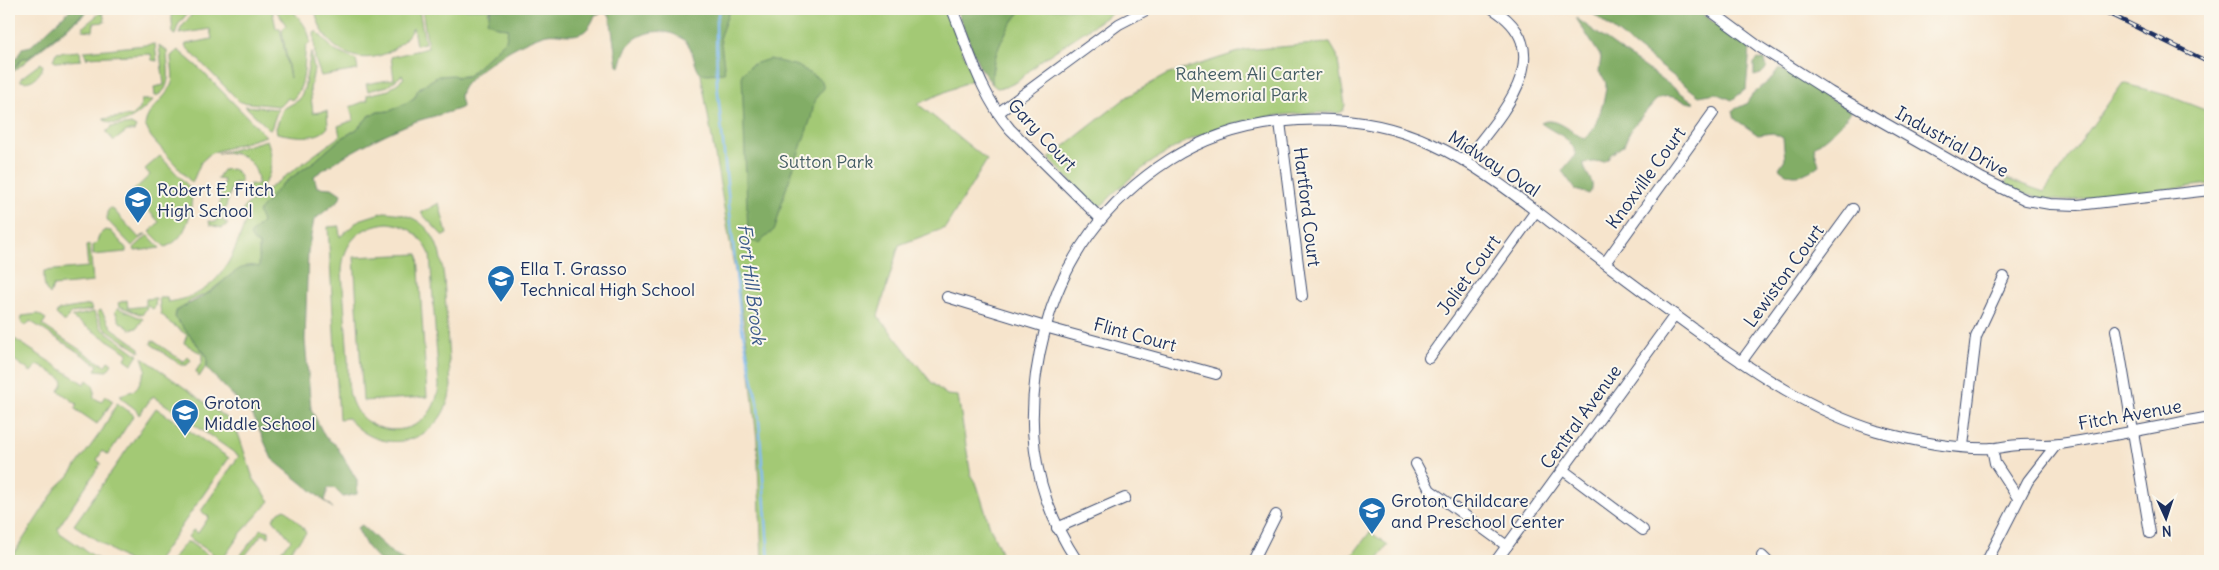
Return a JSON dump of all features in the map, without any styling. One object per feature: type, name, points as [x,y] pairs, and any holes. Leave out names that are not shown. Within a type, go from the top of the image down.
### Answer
[{"type":"street","name":"Gary Court","points":[[952,9],[986,92],[1010,130],[1100,218]]},
{"type":"street","points":[[998,113],[1119,24],[1148,9]]},
{"type":"street","points":[[1465,161],[1517,91],[1523,70],[1523,52],[1516,33],[1508,21],[1493,9]]},
{"type":"street","name":"Industrial Drive","points":[[1708,9],[1758,46],[1830,92],[1983,179],[2026,200],[2078,206],[2210,190]]},
{"type":"street","name":"Knoxville Court","points":[[1606,263],[1713,113]]},
{"type":"street","name":"Midway Oval","points":[[1077,561],[1057,528],[1036,470],[1032,434],[1035,370],[1052,303],[1070,265],[1100,218],[1138,182],[1184,151],[1230,132],[1280,122],[1336,121],[1378,126],[1422,140],[1465,161],[1741,362],[1784,390],[1836,417],[1878,431],[1919,441],[1992,448],[2021,444],[2056,445]]},
{"type":"street","name":"Hartford Court","points":[[1280,122],[1302,296]]},
{"type":"street","name":"Lewiston Court","points":[[1741,362],[1853,209]]},
{"type":"street","name":"Joliet Court","points":[[1429,358],[1536,211]]},
{"type":"street","points":[[1963,446],[1976,337],[2004,277]]},
{"type":"street","name":"Flint Court","points":[[947,296],[1046,327],[1216,374]]},
{"type":"street","name":"Central Avenue","points":[[1496,561],[1675,315]]},
{"type":"street","points":[[2116,330],[2150,534]]},
{"type":"street","name":"Fitch Avenue","points":[[2056,445],[2132,430],[2210,418]]},
{"type":"street","points":[[1987,561],[2018,498],[2056,445]]},
{"type":"street","points":[[1992,448],[1995,463],[2018,498]]},
{"type":"street","points":[[1416,464],[1430,490],[1507,546]]},
{"type":"street","points":[[1563,470],[1643,530]]},
{"type":"street","points":[[1057,528],[1125,498]]},
{"type":"street","points":[[1253,561],[1276,515]]},
{"type":"green space","points":[[71,9],[89,9],[28,58],[23,58],[9,73],[9,62],[17,58],[22,48],[31,46]]},
{"type":"green space","points":[[91,9],[9,75],[24,57],[28,58]]},
{"type":"green space","points":[[171,9],[191,9],[178,25],[175,35],[173,34]]},
{"type":"green space","points":[[196,9],[272,9],[276,28],[280,28],[290,78],[282,31],[286,25],[275,9],[291,9],[301,20],[310,38],[310,43],[306,46],[302,82],[292,100],[288,98],[283,104],[278,106],[240,102],[185,46],[186,44],[212,39],[210,29],[179,34],[181,28]]},
{"type":"green space","points":[[315,9],[419,9],[425,43],[416,45],[413,28],[401,43],[387,53],[372,57],[356,57],[342,51],[330,41],[321,27]]},
{"type":"green space","points":[[422,9],[491,9],[488,12],[498,27],[508,28],[507,40],[468,76],[438,77],[419,88],[415,97],[408,102],[390,111],[378,112],[369,116],[357,129],[339,140],[315,161],[281,185],[261,217],[262,222],[253,241],[259,244],[260,268],[246,266],[208,293],[190,301],[175,317],[207,357],[207,365],[199,377],[196,371],[202,362],[202,354],[184,343],[187,335],[166,320],[161,314],[159,298],[167,298],[168,302],[185,298],[200,292],[211,284],[229,261],[235,248],[247,217],[241,215],[245,206],[340,136],[338,126],[354,120],[350,107],[368,100],[367,95],[389,90],[404,78],[402,75],[388,86],[368,91],[366,84],[394,79],[391,57],[428,48]]},
{"type":"green space","points":[[491,9],[730,9],[720,36],[725,73],[705,74],[699,72],[688,44],[678,36],[662,32],[645,34],[631,42],[625,51],[620,67],[617,65],[610,16],[604,12],[595,15],[592,23],[584,32],[573,35],[547,34],[525,42],[497,58],[463,87],[460,96],[462,107],[414,122],[388,133],[362,146],[314,176],[317,187],[332,188],[341,194],[339,200],[314,220],[308,251],[305,340],[311,409],[325,437],[336,445],[357,480],[357,494],[343,497],[334,488],[328,488],[325,501],[333,508],[272,459],[253,416],[207,369],[207,356],[175,317],[176,311],[206,295],[239,269],[252,266],[259,267],[259,244],[253,241],[250,235],[262,222],[258,212],[281,185],[315,161],[339,140],[357,129],[369,116],[378,112],[390,111],[408,102],[415,97],[418,89],[438,76],[468,76],[506,40],[508,28],[498,27],[487,21]]},
{"type":"green space","name":"Sutton Park","points":[[694,9],[945,9],[974,79],[918,104],[987,160],[945,228],[899,245],[878,316],[932,383],[947,395],[958,396],[971,476],[977,485],[990,527],[1001,552],[989,561],[762,561],[757,440],[746,335],[690,11]]},
{"type":"green space","points":[[956,9],[1023,9],[1011,24],[1000,43],[996,53],[992,84],[980,68]]},
{"type":"green space","points":[[1023,9],[1118,9],[1040,61],[1017,82],[1006,87],[997,88],[992,84],[996,54],[1011,24]]},
{"type":"green space","points":[[1587,9],[1695,9],[1750,48],[1746,89],[1732,100],[1716,93],[1699,96]]},
{"type":"green space","points":[[103,13],[105,22],[94,23],[93,31],[83,30],[84,26]]},
{"type":"green space","points":[[1576,18],[1695,103],[1672,97],[1661,98],[1655,101],[1631,129],[1624,145],[1604,161],[1584,163],[1584,167],[1592,182],[1592,190],[1589,194],[1576,190],[1562,171],[1576,154],[1574,148],[1566,139],[1541,123],[1553,121],[1585,139],[1592,130],[1599,115],[1606,85],[1599,72],[1601,57]]},
{"type":"green space","points":[[314,32],[317,32],[335,51],[356,60],[358,70],[321,76],[315,59]]},
{"type":"green space","name":"Raheem Ali Carter Memorial Park","points":[[1330,43],[1337,55],[1345,105],[1343,111],[1339,113],[1288,114],[1264,117],[1216,129],[1193,138],[1149,164],[1128,180],[1100,206],[1092,204],[1049,158],[1127,97],[1166,75],[1245,50]]},
{"type":"green space","points":[[155,44],[157,61],[152,60],[151,54],[87,57],[87,59],[84,51],[86,51]]},
{"type":"green space","points":[[159,45],[167,51],[168,77],[165,89],[155,96],[154,87],[164,85]]},
{"type":"green space","points":[[178,50],[199,68],[266,136],[211,153],[201,162],[192,183],[151,137],[145,125],[149,114],[166,94],[172,83],[171,56]]},
{"type":"green space","points":[[80,51],[81,60],[55,62],[53,60],[56,53]]},
{"type":"green space","points":[[311,52],[314,70],[310,89],[313,113],[327,111],[328,127],[324,131],[311,136],[277,133],[276,128],[283,109],[299,100],[304,89]]},
{"type":"green space","points":[[769,59],[798,66],[822,81],[824,88],[815,99],[811,118],[784,195],[775,229],[759,243],[749,240],[748,235],[742,74],[751,65]]},
{"type":"green space","points":[[1758,59],[1765,60],[1767,68],[1761,74],[1754,76],[1754,63]]},
{"type":"green space","points":[[41,63],[43,66],[37,76],[32,80],[21,81],[21,78]]},
{"type":"green space","points":[[1779,68],[1850,110],[1840,125],[1814,147],[1819,165],[1804,174],[1789,174],[1779,168],[1785,159],[1783,138],[1773,133],[1758,135],[1735,119],[1733,110],[1746,104],[1752,95],[1771,79]]},
{"type":"green space","points":[[2123,83],[2169,96],[2210,112],[2210,184],[2067,201],[2035,197],[2005,186],[2007,179],[2044,192]]},
{"type":"green space","points":[[141,100],[153,100],[130,119],[116,124],[109,123],[103,119],[132,116],[140,109]]},
{"type":"green space","points":[[245,106],[278,109],[271,129],[268,128]]},
{"type":"green space","points":[[131,124],[136,127],[134,131],[127,131],[114,141],[106,132],[111,127]]},
{"type":"green space","points":[[267,140],[271,157],[270,173],[262,187],[248,196],[250,184],[258,185],[255,170],[251,164],[240,155],[233,153],[217,154]]},
{"type":"green space","points":[[160,156],[192,190],[190,215],[184,231],[179,238],[165,247],[150,232],[159,222],[132,192],[150,175],[145,169]]},
{"type":"green space","points":[[233,169],[239,174],[241,181],[240,183],[233,183],[222,220],[228,224],[222,228],[210,225],[209,221],[216,222],[224,180],[217,179],[223,170]]},
{"type":"green space","points":[[439,203],[447,234],[443,236],[421,213]]},
{"type":"green space","points":[[111,207],[139,238],[147,233],[132,246],[107,220],[107,212]]},
{"type":"green space","points":[[384,212],[404,215],[419,222],[429,231],[441,259],[451,386],[447,405],[438,421],[425,432],[411,439],[395,442],[378,439],[362,431],[348,418],[339,419],[328,227],[339,226],[340,237],[359,220]],"holes":[[[378,224],[395,224],[414,233],[423,242],[430,254],[439,386],[434,404],[428,415],[413,426],[395,430],[377,427],[369,423],[356,410],[350,397],[342,271],[346,252],[355,237],[369,227]]]},
{"type":"green space","points":[[105,230],[111,231],[126,248],[126,252],[93,255],[93,245],[96,244],[100,234]]},
{"type":"green space","points":[[148,235],[160,248],[135,251],[134,248]]},
{"type":"green space","points":[[90,245],[93,282],[53,286],[50,295],[45,287],[44,271],[88,267],[86,246]]},
{"type":"green space","points":[[418,254],[427,397],[363,401],[354,257]]},
{"type":"green space","points":[[156,298],[155,307],[153,309],[148,306],[142,315],[119,306],[118,303],[127,300],[128,308],[146,306],[146,299]]},
{"type":"green space","points":[[90,305],[92,310],[71,313],[65,322],[56,314],[59,310]]},
{"type":"green space","points":[[118,308],[143,319],[137,328],[130,329],[120,322],[115,311]]},
{"type":"green space","points":[[101,310],[112,328],[140,348],[140,352],[103,327],[97,312]]},
{"type":"green space","points":[[94,312],[101,328],[138,355],[132,364],[125,359],[128,353],[71,317]]},
{"type":"green space","points":[[38,314],[46,319],[42,325],[105,366],[108,361],[112,364],[107,371],[95,370],[98,365],[30,321],[26,326],[21,322],[22,316]]},
{"type":"green space","points":[[9,327],[14,330],[10,336],[84,384],[87,380],[93,385],[93,397],[101,402],[105,396],[113,401],[97,424],[75,409],[77,404],[59,391],[63,383],[62,379],[40,365],[36,366],[31,372],[13,359],[9,359]]},
{"type":"green space","points":[[152,340],[184,362],[188,357],[191,360],[187,365],[181,365],[151,344]]},
{"type":"green space","points":[[142,357],[229,420],[239,436],[253,478],[270,501],[241,533],[222,560],[188,537],[193,530],[198,533],[209,517],[201,511],[239,456],[153,396],[139,415],[135,409],[124,401],[120,395],[133,391],[138,386],[146,369]]},
{"type":"green space","points":[[117,403],[134,415],[108,455],[102,451],[97,460],[101,463],[58,528],[60,533],[101,561],[9,561],[57,487],[68,477],[103,429]]},
{"type":"green space","points":[[156,408],[229,458],[157,561],[128,561],[74,525]]},
{"type":"green space","points":[[285,509],[302,526],[306,533],[281,561],[271,561],[291,540],[273,519],[279,512]]},
{"type":"green space","points":[[362,525],[393,554],[405,561],[380,561],[367,547],[357,528]]},
{"type":"green space","points":[[261,529],[269,531],[269,537],[262,534],[241,561],[236,561]]},
{"type":"green space","points":[[1370,532],[1388,545],[1376,561],[1348,561]]},
{"type":"green space","points":[[186,542],[189,542],[216,561],[171,561]]},
{"type":"waterway","name":"Fort Hill Brook","points":[[720,9],[716,22],[717,83],[741,323],[758,406],[769,561]]},
{"type":"railway","points":[[2099,9],[2210,63]]},
{"type":"place","name":"Robert E. Fitch High School","points":[[138,224]]},
{"type":"place","name":"Ella T. Grasso Technical High School","points":[[501,303]]},
{"type":"place","name":"Groton Middle School","points":[[185,437]]},
{"type":"place","name":"Groton Childcare and Preschool Center","points":[[1372,535]]}]
